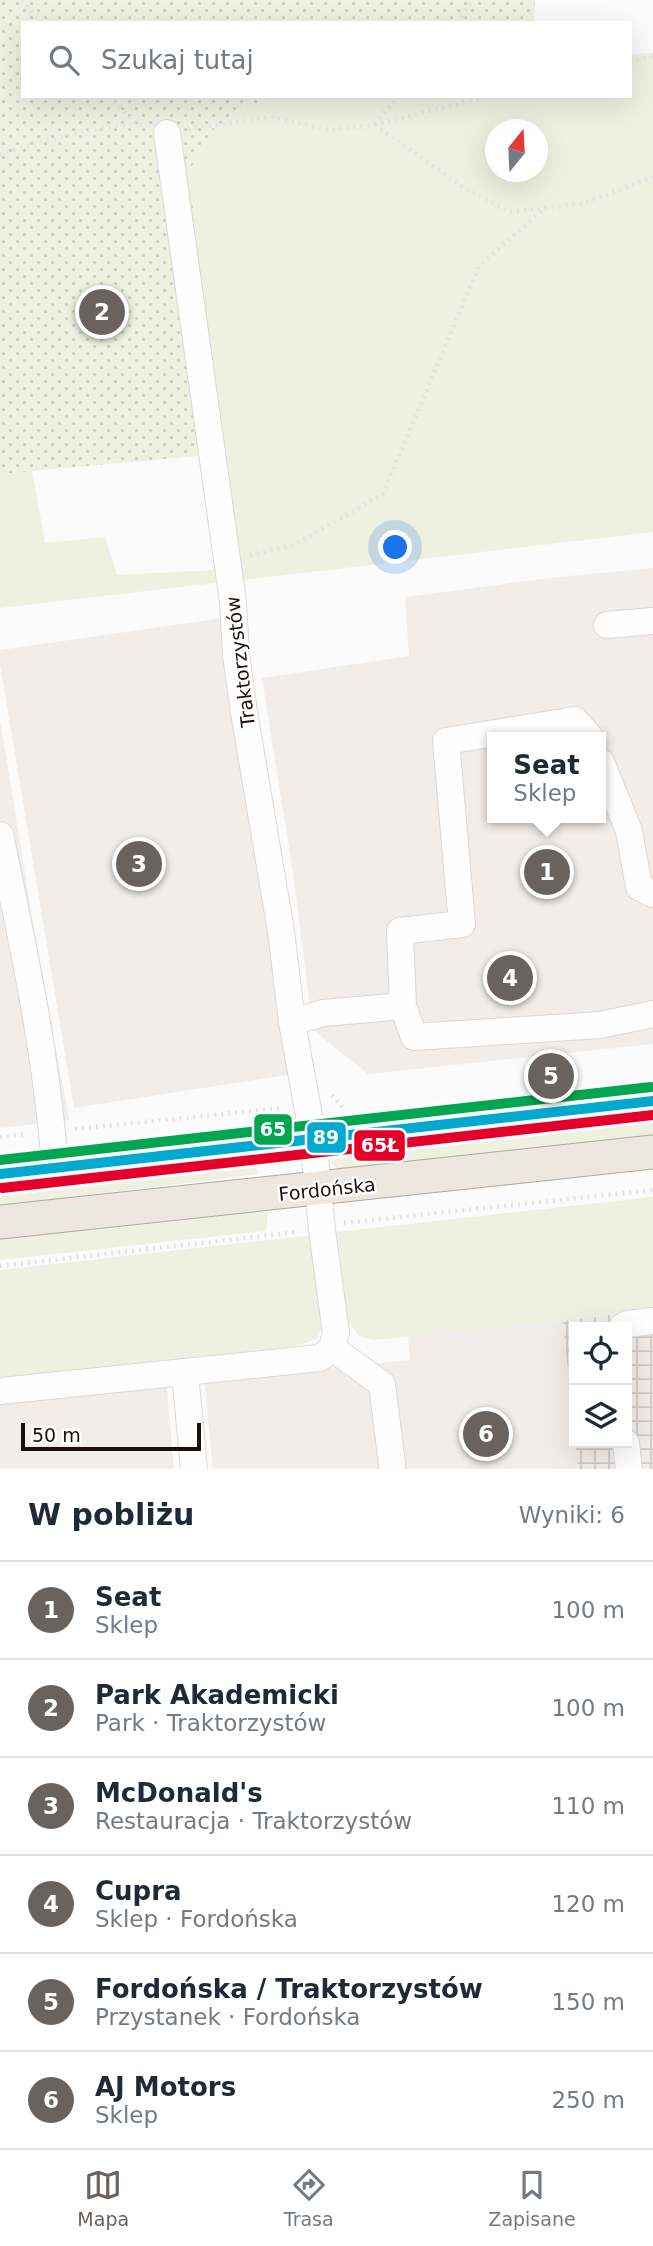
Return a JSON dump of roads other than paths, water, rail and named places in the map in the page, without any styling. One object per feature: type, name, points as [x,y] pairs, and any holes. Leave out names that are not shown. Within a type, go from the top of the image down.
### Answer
[{"type":"main road","points":[[0,1174],[55,1168],[310,1122],[653,1101]]},
{"type":"main road","name":"Fordońska","points":[[0,1223],[653,1152]]},
{"type":"street","name":"Traktorzystów","points":[[167,133],[233,602],[236,655],[244,712],[310,1122],[336,1333],[332,1348]]},
{"type":"street","points":[[607,625],[653,621]]},
{"type":"street","points":[[501,732],[575,720],[586,732]]},
{"type":"street","points":[[487,734],[446,741],[462,924],[400,930],[403,1006],[414,1037],[600,1025],[653,1014]]},
{"type":"street","points":[[606,774],[629,831],[639,887],[653,894]]},
{"type":"street","points":[[0,835],[48,1091],[55,1168]]},
{"type":"street","points":[[292,1022],[323,1013],[403,1006]]},
{"type":"street","points":[[632,1323],[653,1321]]},
{"type":"street","points":[[0,1391],[320,1358],[332,1348],[382,1384],[392,1464]]},
{"type":"street","points":[[184,1373],[194,1469]]},
{"type":"street","points":[[627,1448],[629,1469]]},
{"type":"place","name":"Park Akademicki","points":[[102,312]]},
{"type":"place","name":"McDonald's","points":[[139,864]]},
{"type":"place","name":"Seat","points":[[547,872]]},
{"type":"place","name":"Cupra","points":[[510,978]]},
{"type":"place","name":"Fordońska / Traktorzystów","points":[[551,1076]]},
{"type":"place","name":"AJ Motors","points":[[486,1434]]}]
